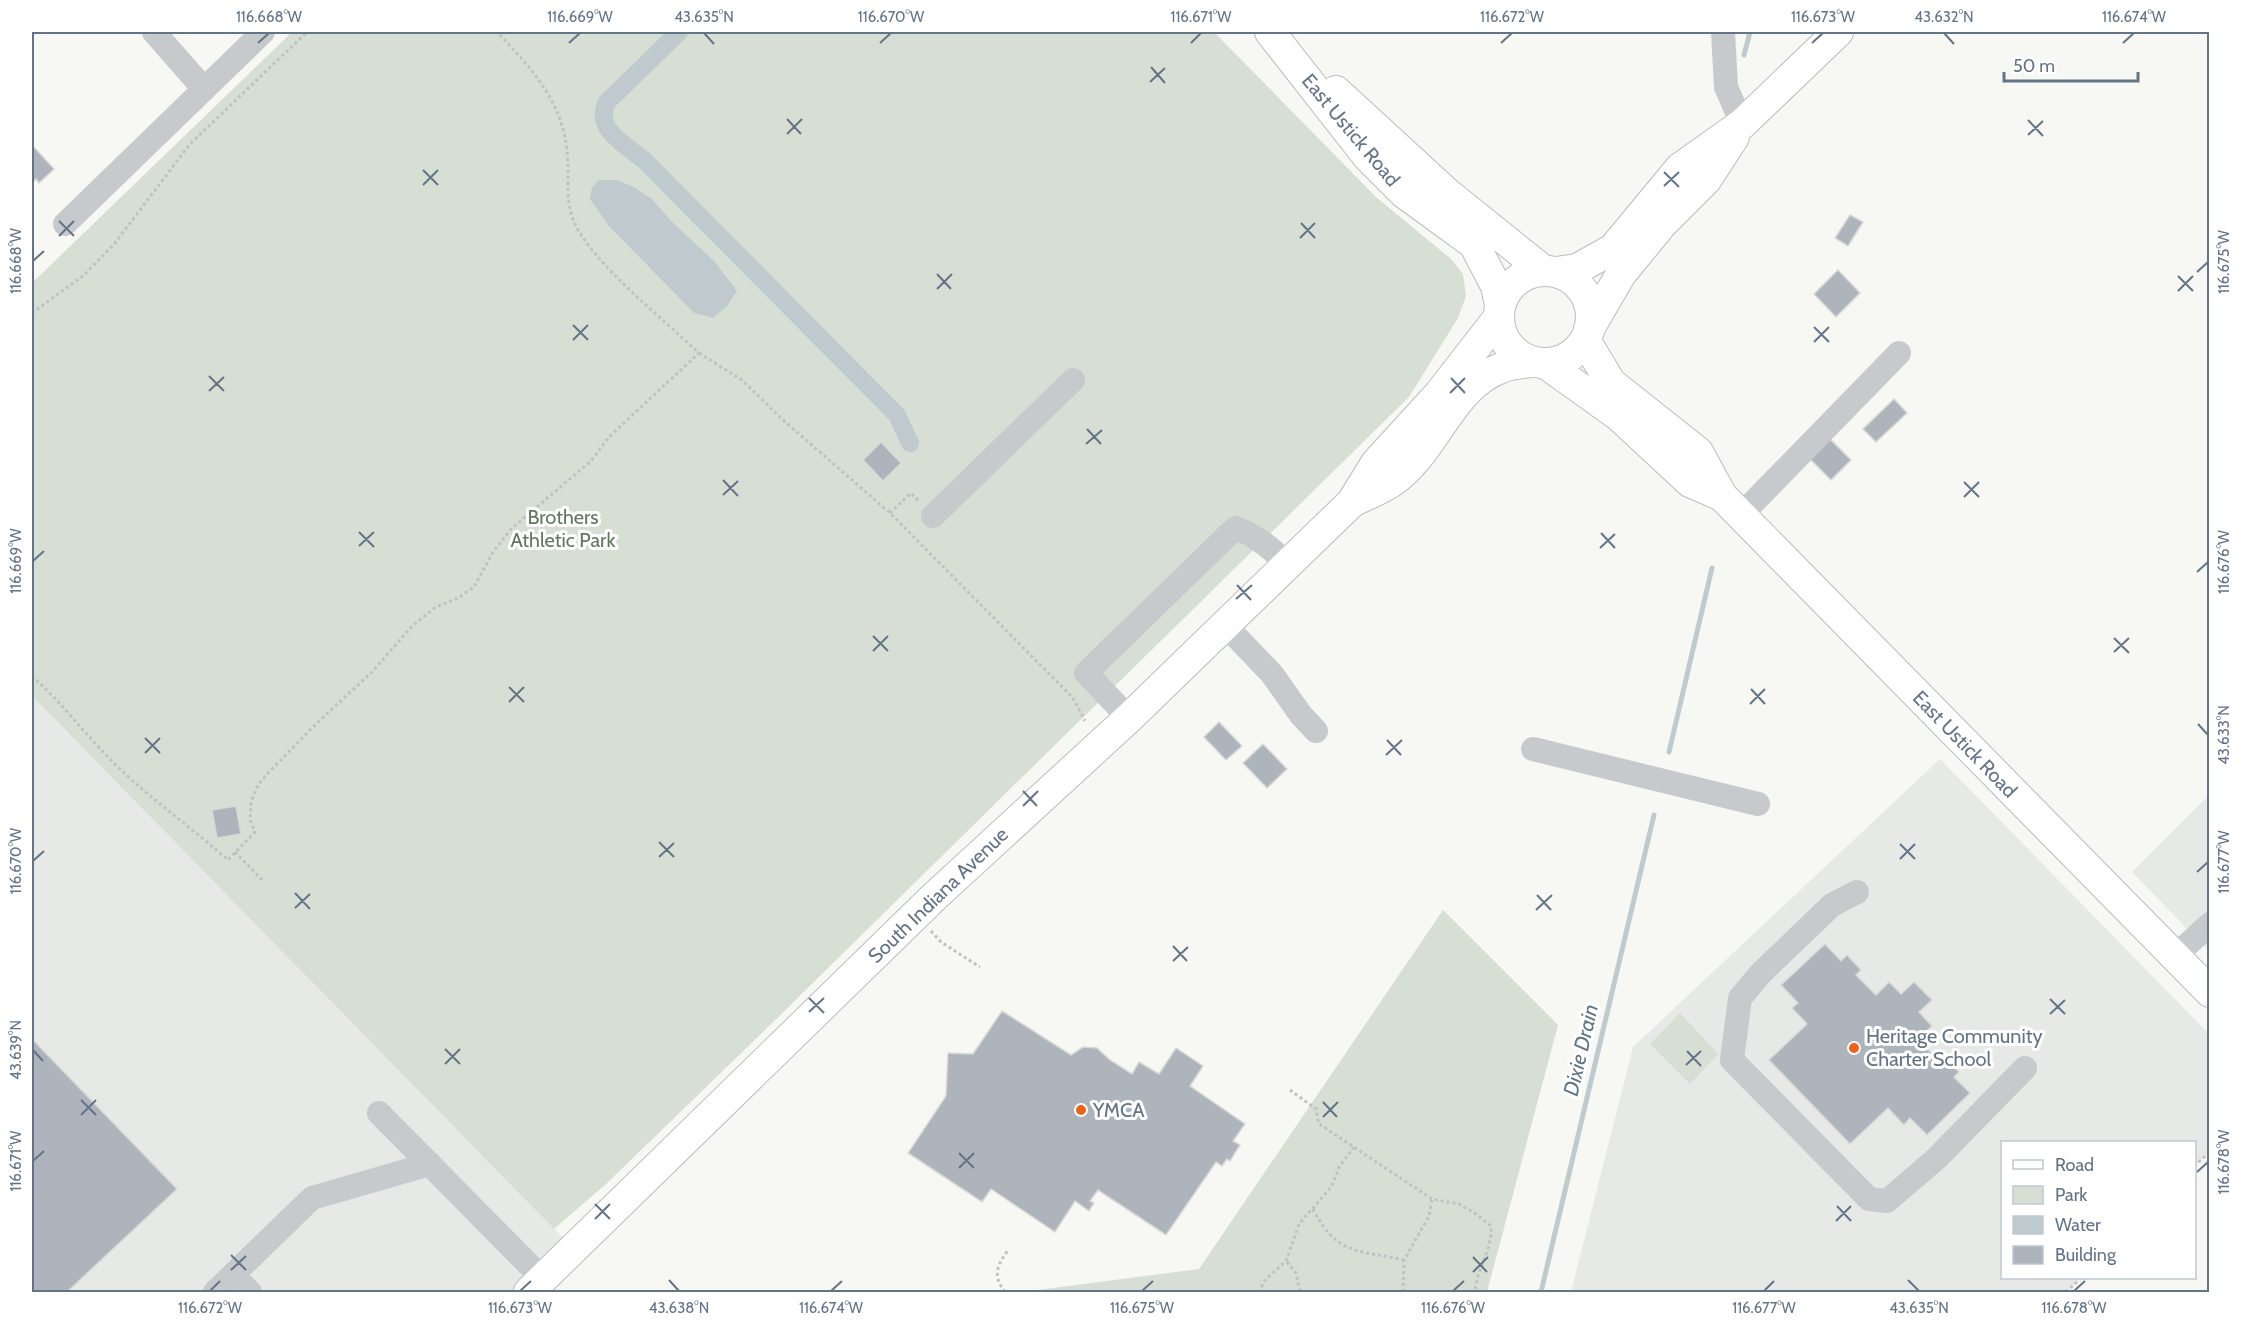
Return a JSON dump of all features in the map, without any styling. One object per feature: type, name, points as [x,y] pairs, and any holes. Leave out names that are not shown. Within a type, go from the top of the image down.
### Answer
[{"type":"main road","name":"East Ustick Road","points":[[1272,32],[1398,150],[1550,272]]},
{"type":"main road","name":"East Ustick Road","points":[[1272,32],[1368,157],[1404,193],[1474,244],[1496,286],[1499,311]]},
{"type":"main road","points":[[1742,124],[1706,180],[1662,224],[1621,274],[1587,334],[1568,357],[1539,362],[1512,350],[1505,340],[1499,311],[1504,294],[1521,277],[1577,269],[1613,249],[1680,168],[1742,124],[1838,32]]},
{"type":"main road","points":[[1550,272],[1568,277],[1585,294],[1590,311],[1587,334]]},
{"type":"main road","name":"South Indiana Avenue","points":[[536,1286],[915,916],[1010,825],[1129,718],[1352,502],[1376,464],[1439,394],[1499,311]]},
{"type":"main road","name":"East Ustick Road","points":[[1587,334],[1611,383],[1698,452],[1731,506],[2210,992]]},
{"type":"main road","name":"East Ustick Road","points":[[1539,362],[1619,416],[1690,482],[1731,506]]},
{"type":"main road","name":"South Indiana Avenue","points":[[1352,502],[1394,481],[1430,443],[1463,395],[1481,378],[1502,367],[1539,362]]},
{"type":"street","points":[[154,32],[204,89]]},
{"type":"street","points":[[64,224],[263,32]]},
{"type":"street","points":[[1723,32],[1725,87],[1742,124]]},
{"type":"street","points":[[1731,506],[1899,353]]},
{"type":"street","points":[[933,516],[1073,380]]},
{"type":"street","points":[[1129,718],[1086,674],[1220,543],[1236,528],[1267,543],[1288,565]]},
{"type":"street","points":[[1226,625],[1272,674],[1301,715],[1316,730]]},
{"type":"street","points":[[1533,749],[1758,804]]},
{"type":"street","points":[[1857,892],[1832,905],[1761,974],[1740,998],[1732,1060],[1869,1199],[1887,1201],[1936,1158],[2025,1068]]},
{"type":"street","points":[[2174,957],[2210,924]]},
{"type":"street","points":[[379,1113],[430,1164],[536,1286]]},
{"type":"street","points":[[215,1293],[312,1198],[430,1164]]},
{"type":"street","points":[[233,1275],[250,1293]]},
{"type":"path","points":[[32,313],[84,275],[115,243],[190,144],[308,32]]},
{"type":"path","points":[[497,32],[541,81],[554,102],[563,126],[567,152],[568,202],[583,238],[602,261],[699,353],[742,380],[783,420],[890,513],[1073,698],[1085,721]]},
{"type":"path","points":[[32,676],[59,701],[91,740],[120,769],[228,860],[255,832],[250,820],[251,801],[258,785],[269,772],[372,672],[413,625],[436,607],[458,598],[474,587],[493,552],[511,529],[591,461],[609,437],[699,353]]},
{"type":"path","points":[[890,513],[911,493],[933,516]]},
{"type":"path","points":[[235,852],[262,880]]},
{"type":"path","points":[[915,916],[941,942],[980,967]]},
{"type":"path","points":[[1290,1090],[1317,1109],[1318,1124],[1432,1199],[1459,1204],[1491,1226],[1492,1244],[1479,1272],[1475,1293]]},
{"type":"path","points":[[1258,1293],[1266,1279],[1286,1262],[1299,1224],[1332,1186],[1339,1167],[1354,1147]]},
{"type":"path","points":[[2196,1164],[2210,1152]]},
{"type":"path","points":[[1403,1293],[1404,1260],[1429,1216],[1432,1199]]},
{"type":"path","points":[[1313,1209],[1322,1226],[1341,1243],[1360,1254],[1404,1260]]},
{"type":"path","points":[[1005,1293],[996,1275],[997,1266],[1009,1249]]},
{"type":"path","points":[[1286,1262],[1296,1273],[1300,1293]]},
{"type":"path","points":[[2066,1293],[2080,1279]]},
{"type":"shaded area","points":[[32,696],[573,1248],[529,1292],[32,1292]]},
{"type":"shaded area","points":[[1940,759],[2209,1034],[2209,1152],[2196,1165],[2196,1141],[2001,1141],[2001,1279],[2080,1279],[2066,1292],[1571,1292],[1633,1047]]},
{"type":"shaded area","points":[[2209,795],[2209,951],[2132,872]]},
{"type":"green space","name":"Brothers Athletic Park","points":[[292,32],[1214,32],[1376,197],[1451,259],[1463,274],[1466,296],[1458,318],[1409,397],[765,1030],[605,1185],[554,1229],[32,696],[32,283]]},
{"type":"green space","points":[[1443,910],[1558,1025],[1487,1292],[1022,1292],[1199,1269]]},
{"type":"green space","points":[[1680,1013],[1718,1054],[1690,1084],[1650,1044]]},
{"type":"water","points":[[599,180],[616,180],[632,186],[652,199],[672,222],[714,261],[737,291],[727,306],[713,318],[694,313],[609,226],[590,199],[592,187]]},
{"type":"building","points":[[32,145],[54,169],[39,183],[36,179],[32,183]]},
{"type":"building","points":[[1850,215],[1863,222],[1848,246],[1835,238]]},
{"type":"building","points":[[1838,270],[1860,293],[1836,317],[1814,294]]},
{"type":"building","points":[[1894,399],[1907,413],[1876,442],[1863,429]]},
{"type":"building","points":[[1829,438],[1851,460],[1831,480],[1809,458]]},
{"type":"building","points":[[881,442],[901,463],[883,481],[863,460]]},
{"type":"building","points":[[1219,722],[1242,746],[1226,760],[1204,737]]},
{"type":"building","points":[[1263,744],[1287,769],[1267,788],[1243,763]]},
{"type":"building","points":[[236,806],[241,834],[217,838],[212,810]]},
{"type":"building","name":"Heritage Community Charter School","points":[[1825,944],[1841,961],[1847,955],[1861,970],[1856,975],[1876,995],[1889,982],[1901,994],[1914,982],[1932,1000],[1919,1012],[1932,1026],[1918,1039],[1940,1062],[1945,1057],[1959,1072],[1954,1077],[1970,1093],[1927,1135],[1910,1118],[1904,1125],[1888,1108],[1850,1144],[1769,1060],[1807,1024],[1792,1008],[1798,1003],[1781,985]]},
{"type":"building","name":"YMCA","points":[[1002,1011],[1071,1055],[1083,1047],[1097,1048],[1110,1060],[1132,1074],[1139,1062],[1159,1074],[1176,1048],[1203,1066],[1190,1086],[1245,1124],[1233,1141],[1240,1145],[1230,1161],[1227,1159],[1222,1166],[1216,1162],[1166,1235],[1098,1190],[1090,1201],[1094,1203],[1089,1211],[1075,1201],[1055,1232],[991,1189],[982,1202],[908,1153],[946,1096],[948,1053],[973,1054]]},
{"type":"building","points":[[32,1039],[177,1189],[67,1292],[32,1292]]},
{"type":"waterway","points":[[679,32],[607,102],[604,120],[608,129],[621,143],[645,161],[897,415],[910,443]]},
{"type":"waterway","name":"Dixie Drain","points":[[1744,55],[1750,32]]},
{"type":"waterway","name":"Dixie Drain","points":[[1669,752],[1712,568]]},
{"type":"waterway","name":"Dixie Drain","points":[[1541,1292],[1654,815]]},
{"type":"place","name":"Heritage Community Charter School","points":[[1854,1048]]},
{"type":"place","name":"YMCA","points":[[1081,1110]]}]
